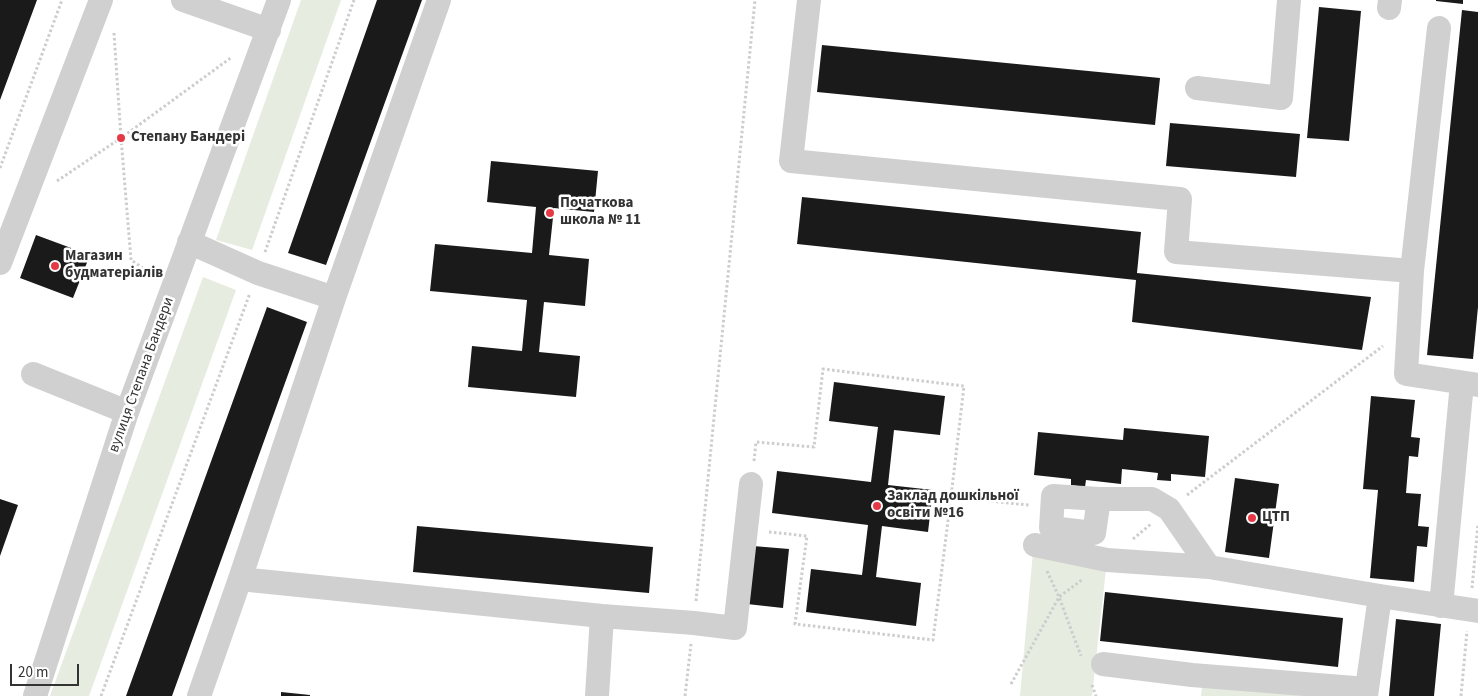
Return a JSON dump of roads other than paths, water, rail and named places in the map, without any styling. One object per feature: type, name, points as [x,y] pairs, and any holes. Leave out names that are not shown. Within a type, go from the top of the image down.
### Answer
[{"type":"street","points":[[0,263],[101,0]]},
{"type":"street","points":[[183,0],[228,7],[269,30]]},
{"type":"street","name":"вулиця Степана Бандери","points":[[35,696],[127,412],[279,0]]},
{"type":"street","points":[[198,696],[240,579],[334,298],[439,0]]},
{"type":"street","points":[[808,0],[791,161],[1180,199],[1176,252],[1412,271]]},
{"type":"street","points":[[1197,88],[1280,98],[1289,0]]},
{"type":"street","points":[[1439,28],[1412,271],[1406,374],[1470,384],[1441,606]]},
{"type":"street","points":[[189,242],[258,273],[334,298]]},
{"type":"street","points":[[33,374],[127,412]]},
{"type":"street","points":[[240,579],[735,628],[751,484]]},
{"type":"street","points":[[1099,499],[1152,499],[1169,509],[1209,568]]},
{"type":"street","points":[[1035,546],[1107,560],[1209,568],[1478,611]]},
{"type":"street","points":[[1092,667],[1191,686],[1366,692],[1380,596]]},
{"type":"street","points":[[596,696],[602,616]]},
{"type":"place","name":"Степану Бандері","points":[[121,138]]},
{"type":"place","name":"Початкова школа № 11","points":[[550,213]]},
{"type":"place","name":"Магазин будматеріалів","points":[[55,266]]},
{"type":"place","name":"Заклад дошкільної освіти №16","points":[[877,506]]},
{"type":"place","name":"ЦТП","points":[[1252,518]]}]
